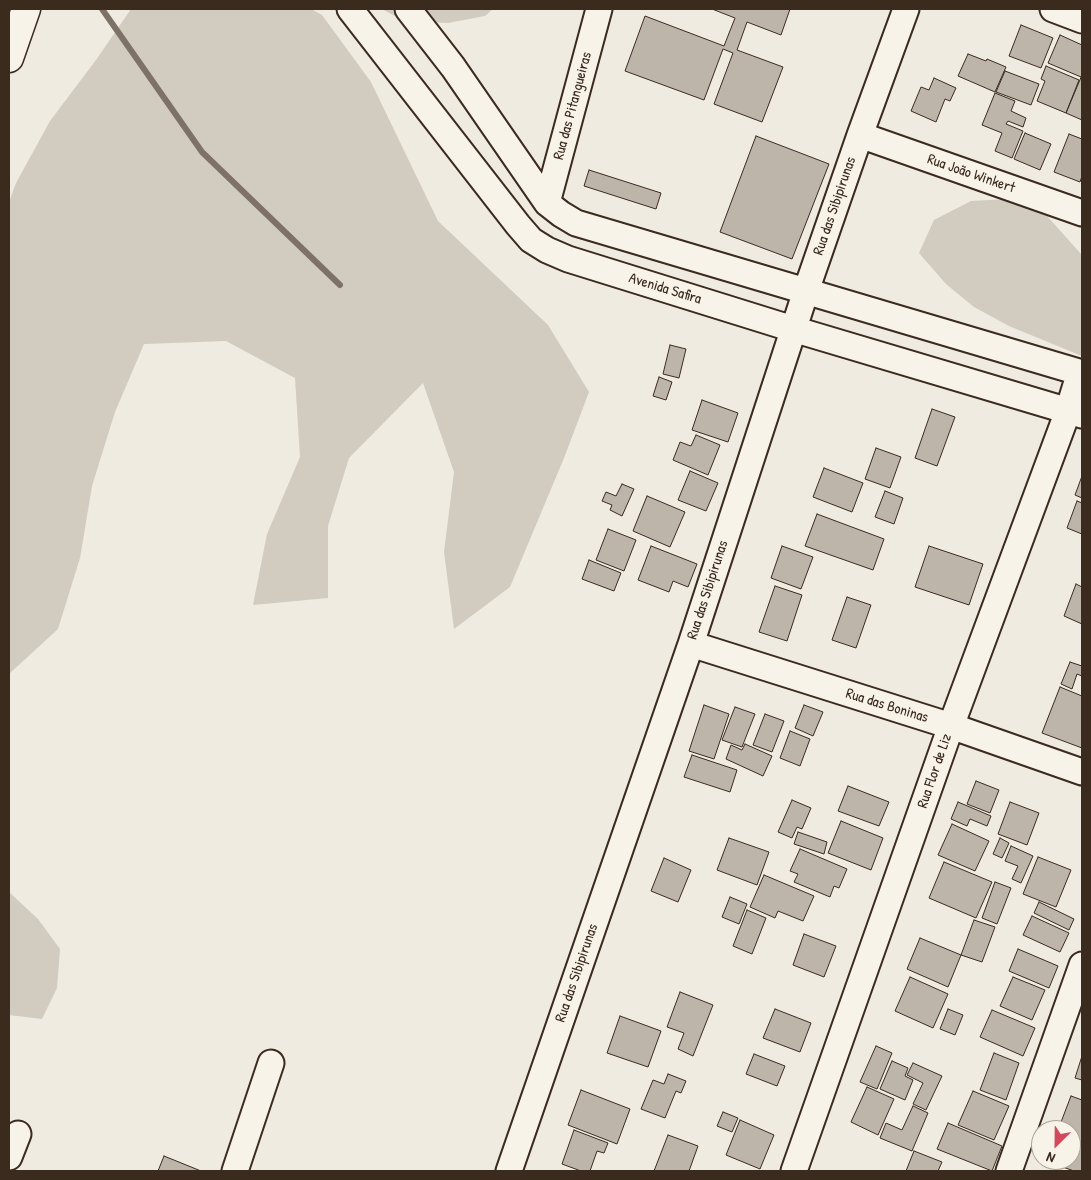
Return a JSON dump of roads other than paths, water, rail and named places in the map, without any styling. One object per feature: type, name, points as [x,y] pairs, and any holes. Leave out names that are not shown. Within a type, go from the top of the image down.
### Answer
[{"type":"street","points":[[9,58],[26,9]]},
{"type":"street","name":"Avenida Safira","points":[[350,9],[531,240],[547,250],[568,259],[793,329],[1075,413]]},
{"type":"street","points":[[408,9],[453,67],[547,203],[576,223],[1081,373]]},
{"type":"street","name":"Rua das Pitangueiras","points":[[547,203],[599,9]]},
{"type":"street","name":"Rua das Sibipirunas","points":[[509,1171],[691,644],[793,329],[906,9]]},
{"type":"street","points":[[1053,9],[1082,20]]},
{"type":"street","name":"Rua João Winkert","points":[[860,135],[1082,213]]},
{"type":"street","name":"Rua Flor de Liz","points":[[794,1171],[951,726],[1075,413],[1081,373]]},
{"type":"street","name":"Rua das Boninas","points":[[691,644],[951,726],[1082,772]]},
{"type":"street","points":[[1009,1171],[1082,965]]},
{"type":"street","points":[[234,1171],[271,1063]]},
{"type":"street","points":[[9,1157],[18,1134]]},
{"type":"waterway","points":[[102,9],[202,152],[340,285]]}]
